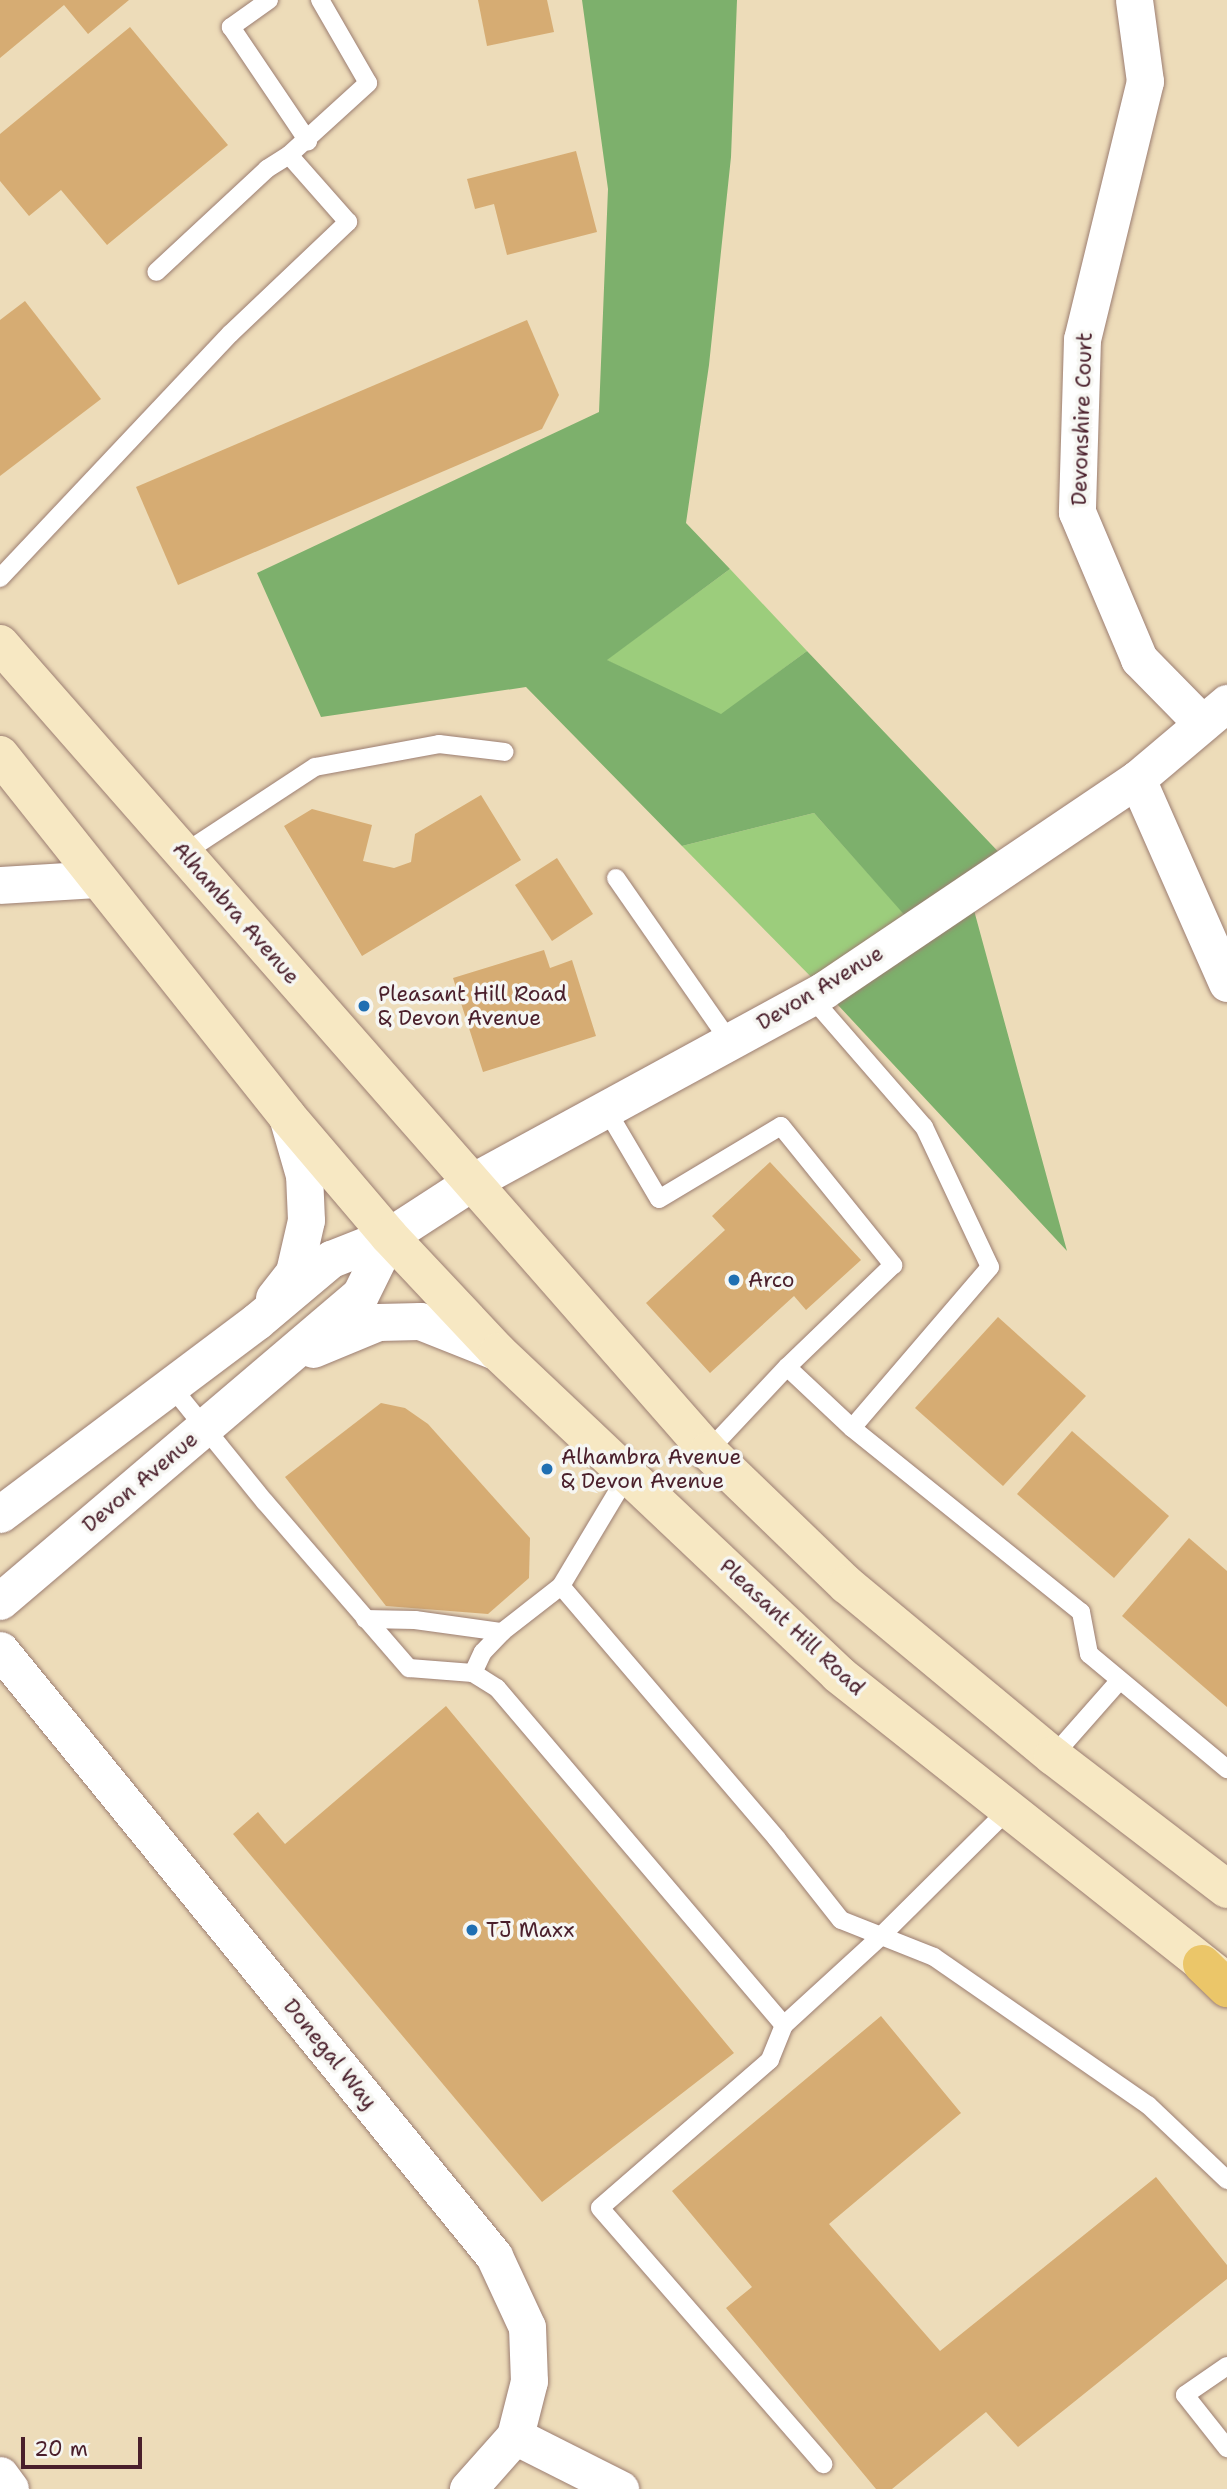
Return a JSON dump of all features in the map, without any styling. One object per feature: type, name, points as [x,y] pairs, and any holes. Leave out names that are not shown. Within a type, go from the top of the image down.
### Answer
[{"type":"main road","name":"Alhambra Avenue","points":[[0,644],[472,1182]]},
{"type":"main road","points":[[0,755],[287,1116],[389,1236]]},
{"type":"main road","points":[[472,1182],[708,1451],[847,1585],[1053,1756],[1227,1889]]},
{"type":"main road","name":"Pleasant Hill Road","points":[[389,1236],[498,1352],[838,1674],[1218,1978]]},
{"type":"street","name":"Devonshire Court","points":[[1135,0],[1145,81],[1082,339],[1077,512],[1139,659],[1214,713]]},
{"type":"street","name":"Devon Avenue","points":[[0,1514],[257,1321],[331,1259],[389,1236],[472,1182],[811,997],[1137,779],[1214,713]]},
{"type":"street","points":[[1137,779],[1227,983]]},
{"type":"street","points":[[0,885],[98,879]]},
{"type":"street","name":"Devon Avenue","points":[[257,1321],[294,1272],[306,1220],[304,1175],[287,1116]]},
{"type":"street","name":"Devon Avenue","points":[[0,1601],[360,1295],[389,1236]]},
{"type":"street","name":"Devon Avenue","points":[[280,1363],[378,1322],[421,1321],[498,1352]]},
{"type":"street","name":"Donegal Way","points":[[0,1650],[494,2256],[527,2327],[529,2382],[515,2436],[468,2489]]},
{"type":"street","points":[[515,2436],[620,2489]]},
{"type":"street","points":[[0,2476],[10,2489]]},
{"type":"lane","points":[[270,0],[231,27],[308,141]]},
{"type":"lane","points":[[156,272],[267,169],[308,141],[368,83],[320,0]]},
{"type":"lane","points":[[0,578],[230,334],[348,222],[289,155]]},
{"type":"lane","points":[[184,853],[315,766],[439,744],[505,752]]},
{"type":"lane","points":[[616,878],[730,1042]]},
{"type":"lane","points":[[811,997],[924,1127],[990,1267],[852,1428]]},
{"type":"lane","points":[[606,1109],[659,1199],[781,1126],[893,1265],[787,1367],[708,1451]]},
{"type":"lane","points":[[787,1367],[852,1428],[1081,1612],[1089,1654],[1227,1769]]},
{"type":"lane","points":[[171,1386],[409,1668],[473,1673],[497,1688],[783,2025]]},
{"type":"lane","points":[[473,1673],[483,1652],[502,1632],[561,1586],[628,1474]]},
{"type":"lane","points":[[561,1586],[777,1839],[841,1920],[934,1957],[1148,2105],[1227,2180]]},
{"type":"lane","points":[[365,1619],[415,1620],[502,1632]]},
{"type":"lane","points":[[1053,1756],[1120,1680]]},
{"type":"lane","points":[[823,2464],[600,2207],[770,2060],[783,2025],[881,1936],[1008,1810]]},
{"type":"lane","points":[[1227,2365],[1185,2395],[1227,2448]]},
{"type":"green space","points":[[582,0],[737,0],[731,157],[709,365],[686,523],[730,569],[607,660],[721,714],[807,651],[1010,864],[969,892],[1067,1251],[824,990],[916,928],[814,813],[682,846],[526,687],[321,717],[257,573],[599,412],[608,189]]},
{"type":"green space","points":[[730,569],[807,651],[721,715],[606,660]]},
{"type":"green space","points":[[814,813],[917,928],[824,990],[682,846]]},
{"type":"building","points":[[0,0],[129,0],[88,34],[64,5],[0,58]]},
{"type":"building","points":[[478,0],[547,0],[554,32],[487,46]]},
{"type":"building","points":[[130,27],[228,145],[107,245],[61,190],[29,216],[0,181],[0,134]]},
{"type":"building","points":[[576,151],[597,232],[507,255],[494,204],[475,209],[467,179]]},
{"type":"building","points":[[25,301],[101,399],[0,476],[0,320]]},
{"type":"building","points":[[527,320],[559,395],[542,429],[178,585],[136,487]]},
{"type":"building","points":[[481,795],[521,860],[362,956],[284,826],[312,809],[372,825],[363,861],[394,868],[411,862],[415,834]]},
{"type":"building","points":[[557,858],[593,914],[552,941],[515,885]]},
{"type":"building","points":[[544,950],[550,968],[572,960],[596,1036],[483,1072],[453,978]]},
{"type":"building","points":[[770,1162],[861,1260],[806,1310],[794,1296],[710,1373],[646,1303],[725,1230],[712,1216]]},
{"type":"building","points":[[998,1317],[1086,1396],[1003,1486],[915,1408]]},
{"type":"building","points":[[381,1403],[405,1408],[428,1424],[530,1538],[529,1578],[488,1614],[386,1606],[285,1477]]},
{"type":"building","points":[[1072,1431],[1169,1516],[1114,1578],[1017,1494]]},
{"type":"building","points":[[1189,1538],[1227,1571],[1227,1707],[1122,1616]]},
{"type":"building","name":"TJ Maxx","points":[[446,1706],[734,2053],[542,2202],[233,1834],[258,1812],[285,1844]]},
{"type":"building","points":[[881,2016],[961,2113],[829,2224],[940,2351],[1156,2177],[1227,2265],[1227,2279],[1018,2447],[986,2412],[892,2489],[876,2489],[726,2308],[752,2287],[672,2191]]},
{"type":"place","name":"Pleasant Hill Road & Devon Avenue","points":[[364,1006]]},
{"type":"place","name":"Arco","points":[[734,1280]]},
{"type":"place","name":"Alhambra Avenue & Devon Avenue","points":[[547,1469]]},
{"type":"place","name":"TJ Maxx","points":[[472,1930]]}]
